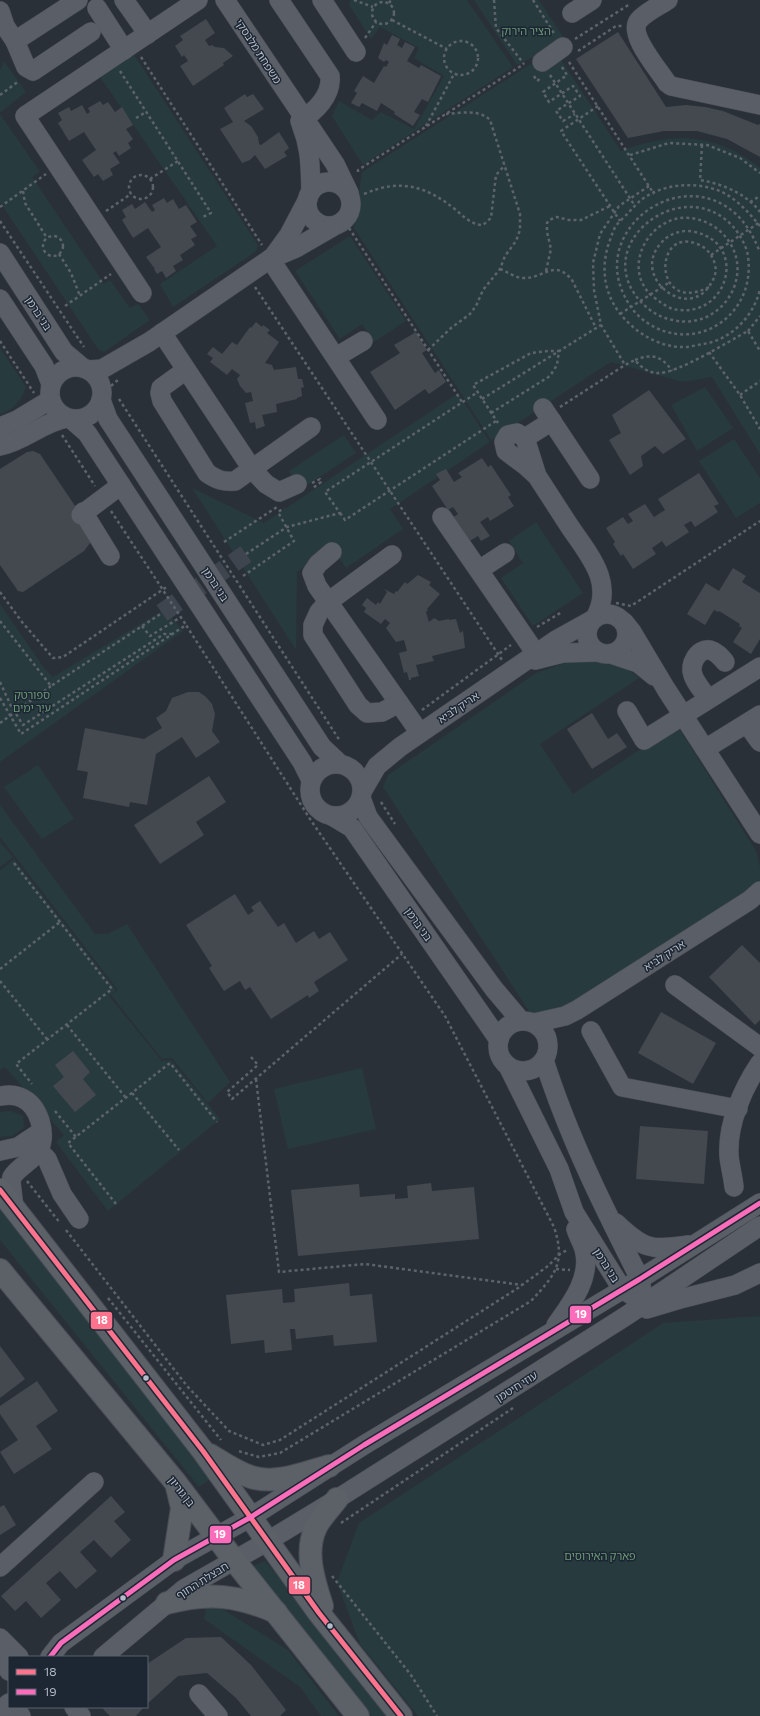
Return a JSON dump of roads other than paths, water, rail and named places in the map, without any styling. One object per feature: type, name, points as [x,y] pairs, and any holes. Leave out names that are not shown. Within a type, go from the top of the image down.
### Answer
[{"type":"main road","points":[[0,1190],[213,1447],[236,1470],[251,1477],[266,1480],[280,1479],[329,1466]]},
{"type":"main road","name":"בן גוריון","points":[[0,1270],[176,1484],[234,1560],[358,1716]]},
{"type":"main road","points":[[213,1447],[250,1517],[327,1623],[401,1716]]},
{"type":"main road","points":[[174,1560],[182,1508],[176,1484]]},
{"type":"main road","points":[[327,1623],[314,1582],[310,1552],[316,1526],[337,1499]]},
{"type":"main road","points":[[168,1603],[190,1597],[210,1595],[246,1601],[276,1612]]},
{"type":"street","points":[[0,6],[2,0]]},
{"type":"street","points":[[15,42],[78,0]]},
{"type":"street","points":[[142,293],[25,116],[198,0]]},
{"type":"street","name":"משפחת מלבסקי","points":[[225,0],[293,102],[302,120],[335,164],[353,192]]},
{"type":"street","points":[[279,0],[330,76],[331,83],[325,98],[316,109],[302,120]]},
{"type":"street","points":[[322,0],[356,52]]},
{"type":"street","points":[[572,13],[592,0]]},
{"type":"street","points":[[668,0],[641,18],[636,25],[636,34],[639,42],[667,83],[671,86],[760,104]]},
{"type":"street","points":[[134,3],[148,34]]},
{"type":"street","points":[[97,8],[123,51]]},
{"type":"street","points":[[0,11],[5,26],[15,42],[26,67],[33,71],[91,32]]},
{"type":"street","points":[[538,66],[566,56]]},
{"type":"street","name":"משפחת מלבסקי","points":[[302,120],[311,164],[309,196]]},
{"type":"street","points":[[270,259],[289,235],[309,196],[319,184],[335,182],[353,192],[351,208],[347,218],[341,223],[345,224]]},
{"type":"street","points":[[309,196],[307,207],[314,220],[326,226],[345,224]]},
{"type":"street","points":[[0,446],[64,420],[80,420],[94,413],[102,381],[155,338],[270,259],[345,224]]},
{"type":"street","name":"בני ברמן","points":[[0,254],[64,352],[102,381],[108,419],[322,747],[346,763]]},
{"type":"street","points":[[270,259],[378,420]]},
{"type":"street","points":[[0,299],[44,366],[47,396],[54,409],[64,420],[87,433],[122,485],[302,762],[310,785],[312,799],[320,813],[342,816],[350,812],[357,806],[364,790],[358,774],[346,763],[323,766],[316,772],[310,785]]},
{"type":"street","points":[[155,338],[186,370],[252,469],[266,484],[279,492],[297,484]]},
{"type":"street","points":[[336,357],[363,341]]},
{"type":"street","points":[[0,427],[18,420],[47,396],[60,372],[75,367],[102,381]]},
{"type":"street","points":[[186,370],[161,388],[160,393],[162,401],[207,473],[224,482],[235,481],[311,427]]},
{"type":"street","points":[[590,479],[548,414],[516,437],[536,476],[595,564],[606,574],[609,580],[619,614],[627,628],[626,641],[617,651],[604,653],[593,648],[587,637],[589,625],[601,607],[601,581],[595,564]]},
{"type":"street","points":[[110,556],[82,513],[122,485]]},
{"type":"street","points":[[442,516],[537,656]]},
{"type":"street","points":[[332,552],[318,564],[312,573],[317,586],[415,726]]},
{"type":"street","points":[[479,570],[505,553]]},
{"type":"street","points":[[392,555],[328,602],[319,612],[313,625],[313,635],[358,705],[367,713],[382,712],[399,703]]},
{"type":"street","points":[[593,619],[606,613],[619,614]]},
{"type":"street","name":"אריק לביא","points":[[619,614],[632,632],[666,689],[760,834]]},
{"type":"street","name":"אריק לביא","points":[[364,790],[372,773],[383,760],[400,747],[415,726],[537,656],[556,640],[593,619]]},
{"type":"street","points":[[708,699],[693,675],[694,660],[698,654],[704,650],[710,650],[716,653],[725,662]]},
{"type":"street","name":"אריק לביא","points":[[537,656],[563,653],[604,653],[638,663],[648,670],[666,689]]},
{"type":"street","points":[[627,711],[644,740],[760,667]]},
{"type":"street","points":[[705,749],[754,719],[760,742]]},
{"type":"street","name":"אריק לביא","points":[[346,763],[362,762],[400,747]]},
{"type":"street","name":"בני ברמן","points":[[364,790],[368,817],[494,989],[528,1022]]},
{"type":"street","name":"בני ברמן","points":[[320,813],[352,828],[499,1040]]},
{"type":"street","name":"אריק לביא","points":[[528,1022],[565,1016],[750,900],[760,891]]},
{"type":"street","points":[[675,986],[760,1047]]},
{"type":"street","name":"אריק לביא","points":[[548,1041],[565,1016]]},
{"type":"street","points":[[528,1022],[544,1031],[549,1048],[544,1060],[536,1067],[521,1071],[508,1066],[500,1054],[499,1040],[506,1027],[514,1023],[528,1022]]},
{"type":"street","points":[[591,1031],[622,1087],[738,1109]]},
{"type":"street","name":"בני ברמן","points":[[544,1060],[558,1104],[606,1212],[640,1279],[644,1304]]},
{"type":"street","points":[[734,1187],[729,1155],[732,1126],[741,1098],[760,1063]]},
{"type":"street","name":"בני ברמן","points":[[508,1066],[559,1169],[574,1212],[622,1289],[644,1304]]},
{"type":"street","points":[[0,1096],[16,1096],[30,1103],[41,1123],[36,1141],[12,1177],[11,1182],[14,1208]]},
{"type":"street","points":[[0,1151],[36,1141]]},
{"type":"street","points":[[36,1141],[47,1159],[62,1194],[79,1220]]},
{"type":"street","points":[[551,1332],[570,1306],[585,1271],[584,1249],[579,1238],[565,1185]]},
{"type":"street","points":[[51,1656],[62,1643],[174,1560],[250,1517],[329,1466],[640,1279],[760,1203]]},
{"type":"street","points":[[606,1212],[632,1238],[643,1245],[656,1248],[694,1245]]},
{"type":"street","name":"עוזי חיטמן","points":[[268,1541],[626,1316],[760,1226]]},
{"type":"street","points":[[626,1316],[684,1298],[734,1285],[760,1273]]},
{"type":"street","points":[[0,1567],[94,1482]]},
{"type":"street","name":"חבצלת החוף","points":[[104,1656],[184,1589],[268,1541]]},
{"type":"street","points":[[0,1638],[18,1656]]},
{"type":"street","points":[[0,1653],[8,1669]]},
{"type":"street","points":[[199,1694],[218,1716]]},
{"type":"street","points":[[0,1710],[8,1704]]},
{"type":"street","points":[[66,1716],[72,1708]]},
{"type":"street","points":[[74,1708],[81,1716]]},
{"type":"tunnel","points":[[162,613],[246,554]]},
{"type":"park label","name":"הציר הירוק","points":[[526,30]]},
{"type":"park label","name":"ספורטק עיר ימים","points":[[32,700]]},
{"type":"park label","name":"פארק האירוסים","points":[[600,1555]]}]
